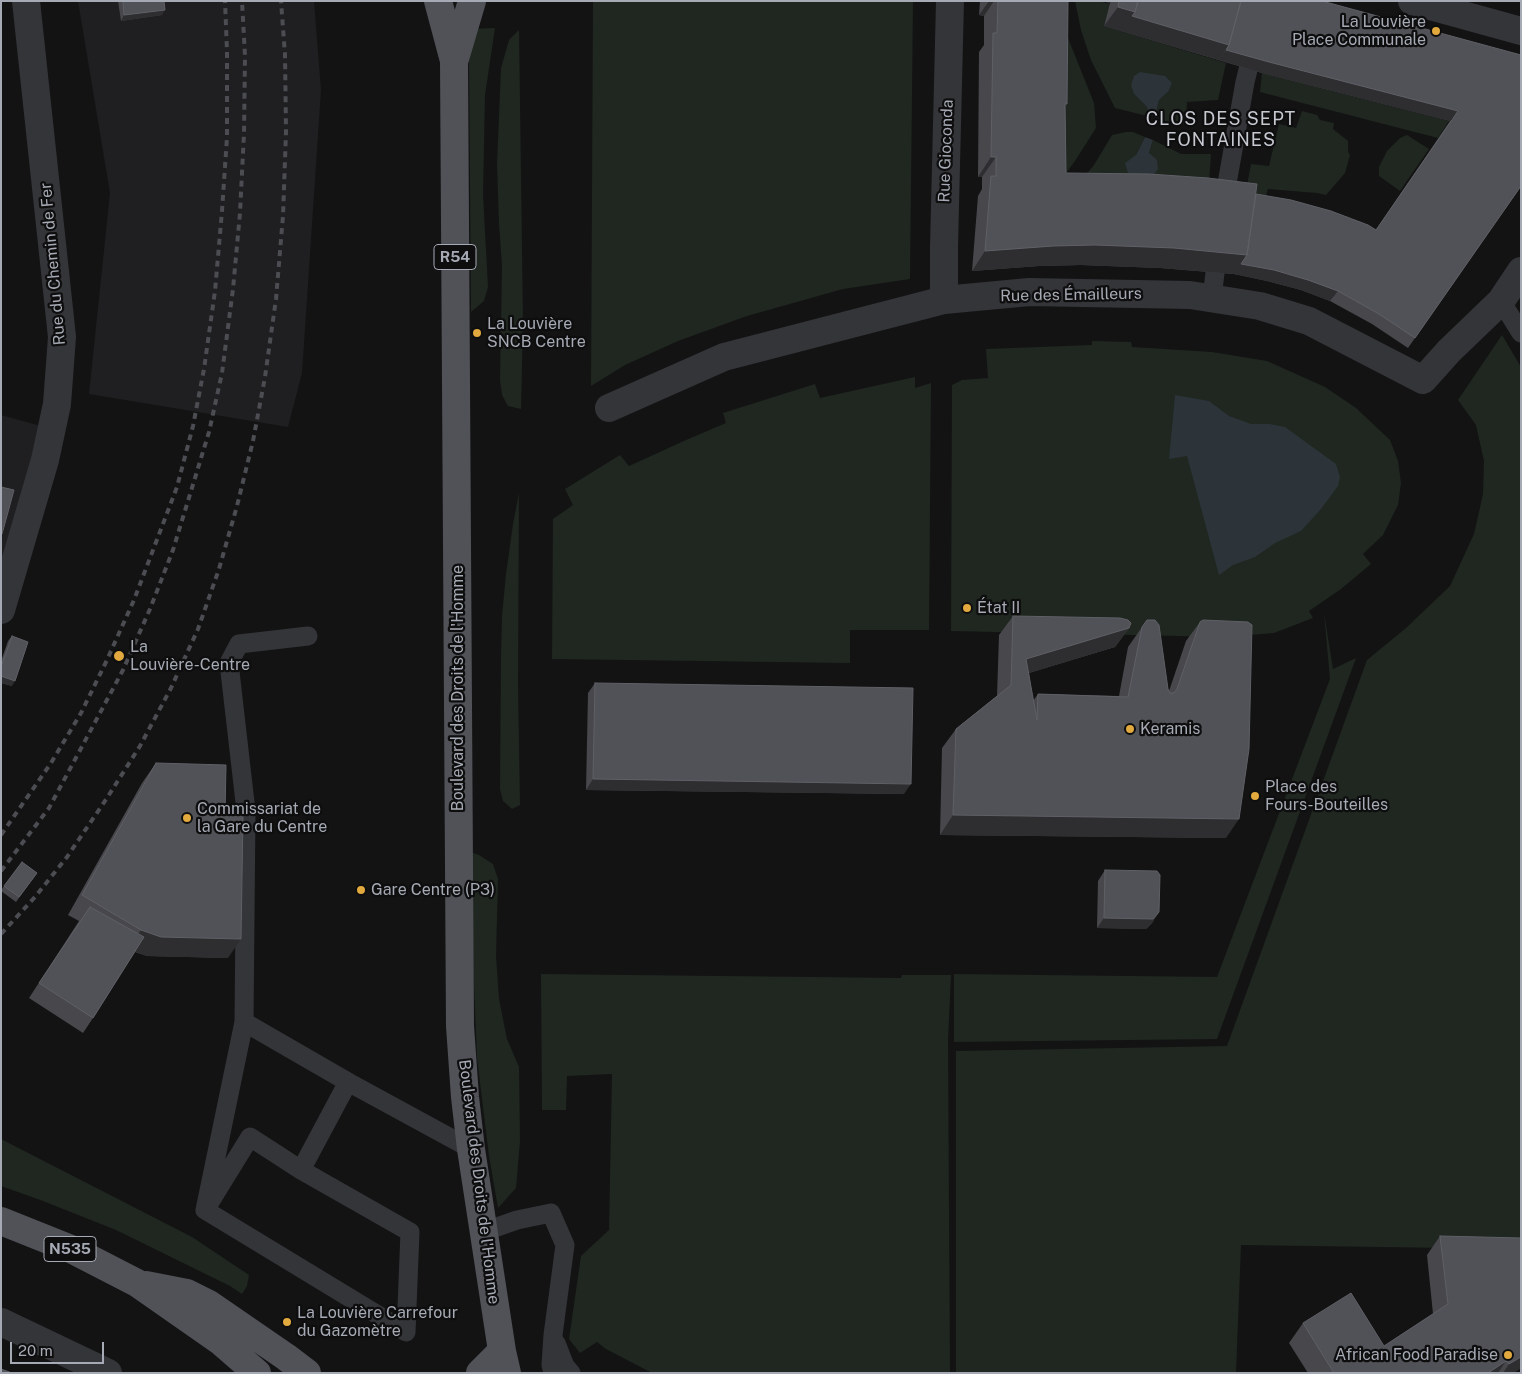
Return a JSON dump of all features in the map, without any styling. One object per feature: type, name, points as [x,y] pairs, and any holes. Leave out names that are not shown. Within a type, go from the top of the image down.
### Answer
[{"type":"main road","name":"R54","points":[[438,1],[454,62]]},
{"type":"main road","name":"Boulevard des Droits de l'Homme","points":[[472,1],[454,62],[460,1026],[471,1149],[501,1365]]},
{"type":"main road","name":"N535","points":[[1,1221],[71,1249],[137,1283],[220,1341],[257,1373]]},
{"type":"main road","name":"N535","points":[[137,1283],[186,1293],[209,1304],[307,1373]]},
{"type":"main road","name":"R54","points":[[480,1373],[501,1365]]},
{"type":"street","name":"Rue du Chemin de Fer","points":[[1,610],[45,460],[57,404],[62,337],[26,1]]},
{"type":"street","name":"Rue Gioconda","points":[[944,300],[950,1]]},
{"type":"street","points":[[1412,1],[1521,31]]},
{"type":"street","points":[[1501,301],[1521,271]]},
{"type":"street","name":"Rue des Émailleurs","points":[[609,408],[724,357],[944,300],[1029,292],[1177,294],[1260,306],[1309,321],[1423,380],[1501,301]]},
{"type":"street","points":[[1,1322],[108,1373]]},
{"type":"lane","points":[[1212,298],[1225,194],[1245,82],[1265,1]]},
{"type":"lane","points":[[1501,301],[1521,333]]},
{"type":"lane","points":[[205,1210],[244,1022],[246,811],[229,663],[239,644],[308,636]]},
{"type":"lane","points":[[244,1022],[348,1082],[471,1149]]},
{"type":"lane","points":[[301,1170],[348,1082]]},
{"type":"lane","points":[[250,1137],[301,1170],[410,1232],[406,1332],[205,1210],[250,1137]]},
{"type":"lane","points":[[483,1232],[517,1220],[551,1213],[565,1245],[553,1335],[553,1373]]},
{"type":"lane","points":[[553,1335],[565,1366],[571,1373]]},
{"type":"shaded area","points":[[78,1],[314,1],[321,90],[302,373],[288,427],[89,394],[110,193]]},
{"type":"shaded area","points":[[593,1],[913,1],[910,279],[843,289],[747,316],[678,341],[625,365],[591,386]]},
{"type":"shaded area","points":[[1075,1],[1099,1],[1110,4],[1104,26],[1226,63],[1218,100],[1187,102],[1186,124],[1179,125],[1154,118],[1159,100],[1168,92],[1134,94],[1147,107],[1147,116],[1115,108],[1091,60],[1081,30]]},
{"type":"shaded area","points":[[495,28],[485,95],[483,195],[488,287],[484,301],[471,312],[469,60],[471,29]]},
{"type":"shaded area","points":[[519,30],[523,322],[521,409],[508,406],[502,395],[500,380],[502,266],[497,165],[501,68],[509,40]]},
{"type":"shaded area","points":[[1066,33],[1094,103],[1096,128],[1061,180]]},
{"type":"shaded area","points":[[1140,72],[1165,76],[1172,83],[1168,92],[1159,100],[1155,116],[1148,114],[1147,107],[1134,94],[1131,85],[1134,76]]},
{"type":"shaded area","points":[[1262,73],[1449,121],[1438,138],[1260,92]]},
{"type":"shaded area","points":[[1302,111],[1317,115],[1320,120],[1334,123],[1333,129],[1348,141],[1348,152],[1350,155],[1345,173],[1326,195],[1268,189],[1265,199],[1245,196],[1251,164],[1269,166],[1279,124],[1296,128]]},
{"type":"shaded area","points":[[1133,132],[1145,137],[1136,155],[1149,153],[1153,140],[1181,154],[1211,154],[1208,198],[1082,179],[1094,165],[1112,135]]},
{"type":"shaded area","points":[[1407,135],[1429,149],[1400,191],[1379,176],[1379,167],[1387,151],[1400,138]]},
{"type":"shaded area","points":[[1145,137],[1153,140],[1149,153],[1157,160],[1158,169],[1150,180],[1129,176],[1125,163],[1136,155]]},
{"type":"shaded area","points":[[1502,335],[1521,367],[1521,1249],[1241,1245],[1236,1373],[956,1373],[956,1051],[1227,1046],[1367,660],[1406,628],[1450,586],[1474,534],[1483,494],[1484,461],[1476,425],[1458,400]]},
{"type":"shaded area","points":[[1092,341],[1131,342],[1132,347],[1212,352],[1267,361],[1325,387],[1356,408],[1390,440],[1398,461],[1401,483],[1398,505],[1383,535],[1363,554],[1371,564],[1341,589],[1309,611],[1313,618],[1274,633],[1224,637],[951,631],[952,385],[962,380],[988,378],[986,349],[1092,345]]},
{"type":"shaded area","points":[[915,377],[915,388],[931,383],[929,630],[850,630],[850,663],[552,659],[553,519],[573,505],[565,489],[620,455],[629,466],[726,423],[723,413],[815,384],[820,398]]},
{"type":"shaded area","points":[[1175,395],[1209,401],[1229,416],[1251,424],[1270,424],[1285,427],[1336,464],[1340,477],[1338,486],[1301,531],[1275,543],[1255,557],[1233,565],[1219,575],[1187,456],[1169,459]]},
{"type":"shaded area","points":[[1,415],[52,429],[1,598]]},
{"type":"shaded area","points":[[519,493],[518,685],[520,805],[512,809],[503,801],[500,789],[501,657],[506,574]]},
{"type":"shaded area","points":[[1324,613],[1333,669],[1356,658],[1217,1039],[954,1042],[954,974],[1217,977],[1330,679]]},
{"type":"shaded area","points":[[470,852],[479,855],[493,864],[498,879],[496,956],[499,999],[507,1039],[519,1067],[520,1141],[516,1188],[498,1208],[489,1156],[477,1058]]},
{"type":"shaded area","points":[[541,974],[901,978],[902,975],[951,975],[948,1040],[950,1373],[652,1373],[606,1349],[597,1342],[580,1353],[569,1339],[581,1256],[609,1230],[612,1074],[567,1076],[566,1110],[542,1110]]},
{"type":"shaded area","points":[[1,1139],[192,1237],[249,1275],[247,1286],[242,1294],[230,1286],[116,1230],[1,1186]]},
{"type":"building","points":[[123,1],[164,1],[165,10],[124,15]]},
{"type":"building","points":[[998,1],[1068,1],[1067,104],[1065,104],[1066,173],[1149,174],[1257,184],[1247,255],[1174,248],[1095,245],[985,251],[991,176],[996,176],[996,157],[991,157],[993,33],[997,33]]},
{"type":"building","points":[[1119,1],[1138,1],[1135,12],[1118,7]]},
{"type":"building","points":[[1138,1],[1241,1],[1229,45],[1132,16]]},
{"type":"building","points":[[1241,1],[1322,1],[1521,55],[1521,186],[1415,338],[1379,314],[1338,291],[1274,270],[1241,264],[1247,255],[1256,194],[1291,200],[1331,211],[1376,230],[1458,111],[1226,50]]},
{"type":"building","points":[[1,487],[14,490],[2,534],[1,534]]},
{"type":"building","name":"Keramis","points":[[1013,616],[1120,618],[1131,623],[1129,628],[1026,659],[1037,720],[1038,694],[1128,697],[1142,627],[1147,620],[1155,620],[1159,625],[1170,693],[1174,693],[1177,689],[1200,622],[1203,620],[1248,622],[1252,625],[1249,749],[1239,819],[953,815],[956,729],[1011,685]]},
{"type":"building","points":[[12,636],[28,642],[15,681],[1,676],[1,667]]},
{"type":"building","points":[[595,683],[913,688],[911,784],[593,779]]},
{"type":"building","points":[[156,763],[226,765],[225,814],[243,814],[241,939],[161,937],[141,930],[82,895]]},
{"type":"building","points":[[22,862],[37,873],[19,897],[4,886]]},
{"type":"building","points":[[1105,870],[1157,871],[1160,875],[1159,912],[1153,919],[1104,918]]},
{"type":"building","points":[[90,907],[144,937],[93,1018],[39,983]]},
{"type":"building","points":[[1440,1236],[1521,1238],[1521,1357],[1509,1364],[1506,1361],[1488,1373],[1334,1373],[1303,1323],[1351,1293],[1384,1346],[1448,1304]]},
{"type":"building","points":[[1,1369],[12,1373],[1,1373]]},
{"type":"railway","points":[[1,835],[51,763],[81,713],[134,600],[177,487],[193,426],[204,369],[215,291],[227,137],[225,1]]},
{"type":"railway","points":[[1,871],[49,808],[123,670],[173,550],[209,432],[222,373],[233,289],[240,213],[245,56],[242,1]]},
{"type":"railway","points":[[1,934],[35,897],[67,857],[140,746],[171,688],[198,629],[219,569],[253,441],[265,377],[276,299],[283,216],[286,132],[285,55],[281,1]]},
{"type":"place","name":"La Louvière Place Communale","points":[[1436,31]]},
{"type":"place","name":"La Louvière SNCB Centre","points":[[477,333]]},
{"type":"place","name":"État II","points":[[967,608]]},
{"type":"place","name":"La Louvière-Centre","points":[[119,656]]},
{"type":"place","name":"Keramis","points":[[1130,729]]},
{"type":"place","name":"Place des Fours-Bouteilles","points":[[1255,796]]},
{"type":"place","name":"Commissariat de la Gare du Centre","points":[[187,818]]},
{"type":"place","name":"Gare Centre (P3)","points":[[361,890]]},
{"type":"place","name":"La Louvière Carrefour du Gazomètre","points":[[287,1322]]},
{"type":"place","name":"African Food Paradise","points":[[1508,1355]]},
{"type":"district","name":"CLOS DES SEPT FONTAINES","points":[[1221,129]]}]
